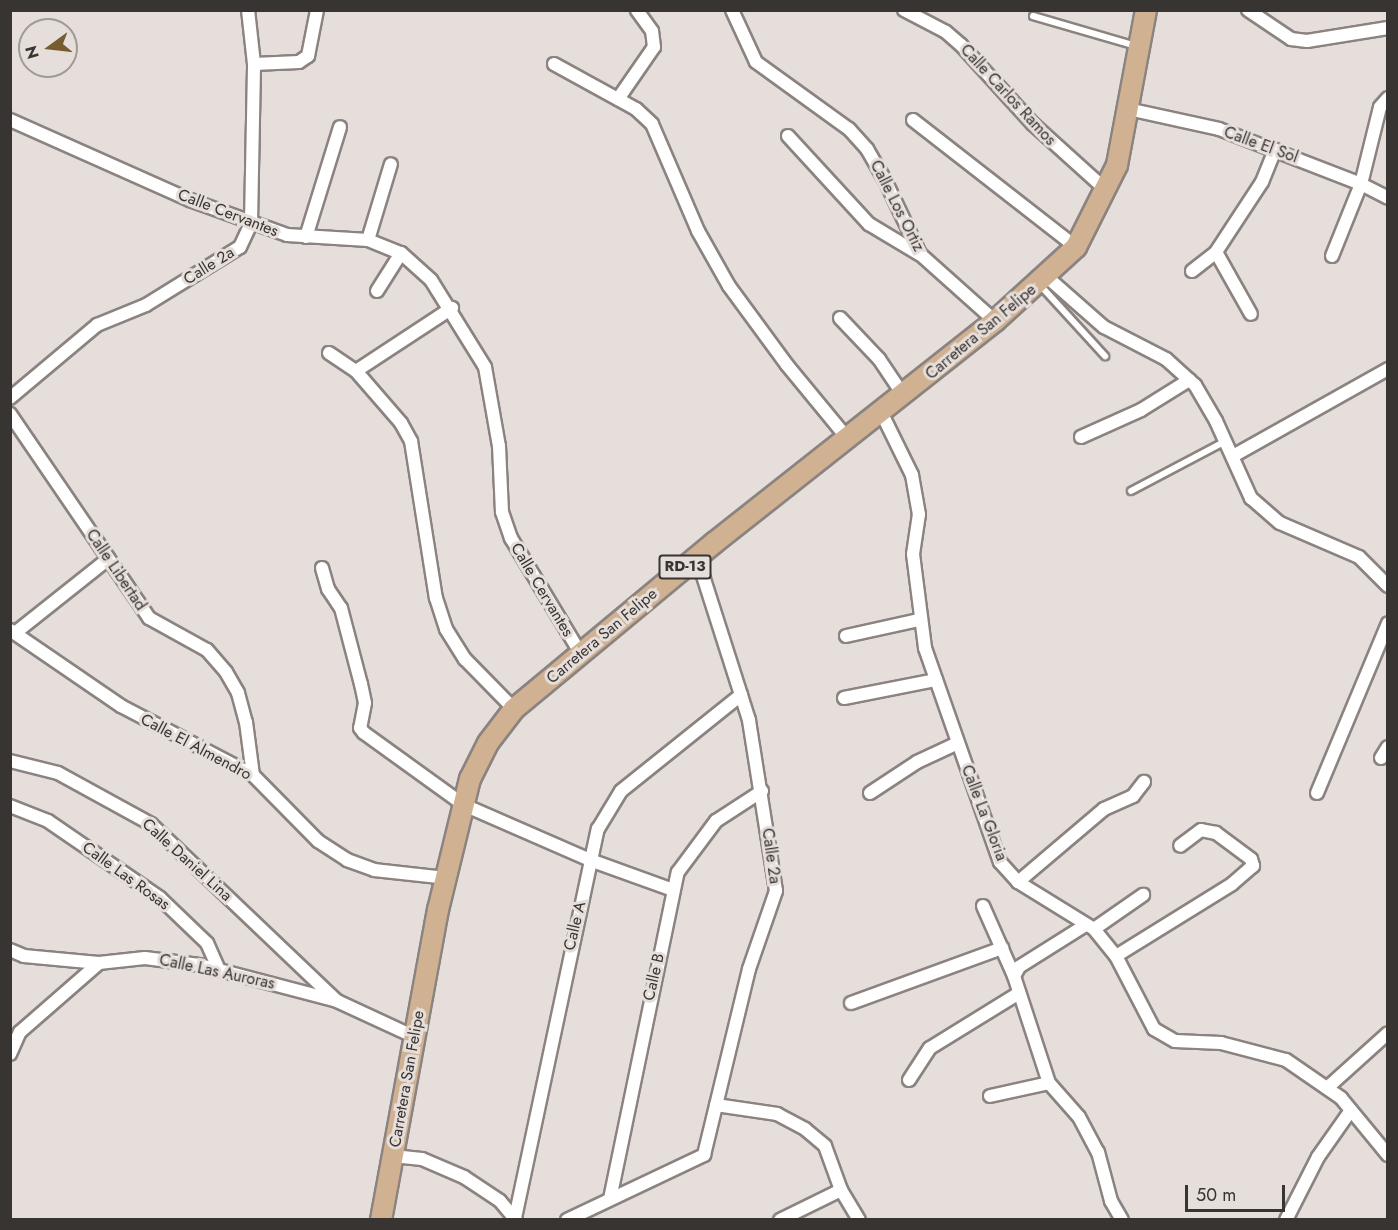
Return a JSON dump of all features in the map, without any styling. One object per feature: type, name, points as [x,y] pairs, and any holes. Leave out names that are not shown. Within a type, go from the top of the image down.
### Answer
[{"type":"main road","name":"Carretera San Felipe","points":[[381,1220],[446,878],[470,779],[488,743],[514,709],[697,557],[904,396],[1042,281],[1076,247],[1117,165],[1146,10]]},
{"type":"street","name":"Calle 2a","points":[[10,398],[97,325],[146,305],[240,247],[251,223],[254,64],[248,10]]},
{"type":"street","points":[[254,64],[298,62],[308,56],[317,10]]},
{"type":"street","points":[[618,99],[654,47],[652,31],[637,10]]},
{"type":"street","name":"Calle Los Ortiz","points":[[732,10],[756,62],[830,112],[867,149],[920,254],[995,321]]},
{"type":"street","name":"Calle Carlos Ramos","points":[[904,10],[946,32],[961,45],[1033,124],[1105,189]]},
{"type":"street","points":[[1248,10],[1291,39],[1307,41],[1388,27]]},
{"type":"street","points":[[555,64],[618,99],[652,124],[698,231],[729,286],[787,365],[848,439]]},
{"type":"street","points":[[1332,256],[1361,184],[1380,107],[1388,98]]},
{"type":"street","name":"Calle El Sol","points":[[1128,109],[1219,129],[1361,184],[1388,198]]},
{"type":"street","name":"Calle Cervantes","points":[[10,120],[251,223],[286,235],[368,240],[401,253],[431,280],[452,308],[485,367],[499,446],[502,512],[511,538],[581,654]]},
{"type":"street","points":[[913,120],[1076,247]]},
{"type":"street","points":[[306,237],[340,127]]},
{"type":"street","points":[[788,136],[868,224],[920,254]]},
{"type":"street","points":[[1192,271],[1216,252],[1262,182],[1275,150]]},
{"type":"street","points":[[368,240],[391,164]]},
{"type":"street","points":[[1216,252],[1251,314]]},
{"type":"street","points":[[377,291],[401,253]]},
{"type":"street","points":[[1042,281],[1104,327],[1166,359],[1189,380],[1226,441],[1251,498],[1280,523],[1359,557],[1388,586]]},
{"type":"street","points":[[356,371],[452,308]]},
{"type":"street","points":[[840,318],[879,359],[904,396]]},
{"type":"street","points":[[329,353],[356,371],[401,423],[411,441],[436,598],[446,629],[465,659],[514,709]]},
{"type":"street","points":[[1233,456],[1388,369]]},
{"type":"street","points":[[1081,437],[1141,410],[1189,380]]},
{"type":"street","name":"Calle Libertad","points":[[10,414],[149,618],[207,650],[226,672],[238,693],[246,722],[253,775]]},
{"type":"street","name":"Calle La Gloria","points":[[882,414],[912,475],[919,514],[913,554],[919,620],[936,680],[1000,862],[1018,882],[1089,927],[1116,956],[1154,1029],[1175,1041],[1221,1043],[1286,1060],[1327,1089],[1351,1110],[1388,1155]]},
{"type":"street","name":"Calle 2a","points":[[610,1199],[704,1155],[749,969],[776,891],[762,791],[741,695],[697,557]]},
{"type":"street","points":[[13,631],[108,559]]},
{"type":"street","points":[[322,568],[328,589],[341,608],[361,684],[365,703],[360,728],[464,805],[590,860],[673,890]]},
{"type":"street","points":[[846,636],[919,620]]},
{"type":"street","points":[[1317,793],[1388,623]]},
{"type":"street","name":"Calle El Almendro","points":[[13,631],[120,706],[253,775],[318,841],[347,860],[374,870],[446,878]]},
{"type":"street","points":[[844,698],[936,680]]},
{"type":"street","name":"Calle A","points":[[515,1219],[598,829],[621,791],[741,695]]},
{"type":"street","points":[[870,793],[917,762],[958,743]]},
{"type":"street","name":"Calle Daniel Lina","points":[[10,761],[58,773],[151,824],[280,943],[337,1001]]},
{"type":"street","points":[[1018,882],[1104,809],[1132,796],[1144,782]]},
{"type":"street","name":"Calle B","points":[[610,1199],[678,872],[716,820],[762,791]]},
{"type":"street","name":"Calle Las Rosas","points":[[10,806],[48,821],[160,898],[207,943],[219,970]]},
{"type":"street","points":[[1116,956],[1232,884],[1252,866],[1251,859],[1216,833],[1201,830],[1180,846]]},
{"type":"street","points":[[1014,975],[1019,967],[1143,895]]},
{"type":"street","points":[[983,906],[1014,975],[1049,1083],[1084,1125],[1098,1152],[1111,1202],[1122,1220]]},
{"type":"street","points":[[851,1003],[1002,948]]},
{"type":"street","name":"Calle Las Auroras","points":[[10,950],[24,956],[99,963],[145,958],[219,970],[337,1001],[415,1037]]},
{"type":"street","points":[[10,1054],[20,1032],[99,963]]},
{"type":"street","points":[[909,1080],[930,1048],[1019,993]]},
{"type":"street","points":[[1327,1089],[1388,1033]]},
{"type":"street","points":[[990,1096],[1049,1083]]},
{"type":"street","points":[[716,1105],[777,1114],[805,1129],[825,1146],[841,1190],[859,1220]]},
{"type":"street","points":[[1286,1220],[1318,1157],[1351,1110]]},
{"type":"street","points":[[393,1156],[422,1159],[464,1177],[500,1201],[515,1219]]},
{"type":"street","points":[[780,1220],[841,1190]]},
{"type":"street","points":[[567,1220],[610,1199]]},
{"type":"lane","points":[[1034,16],[1140,48]]},
{"type":"lane","points":[[1042,281],[1105,356]]},
{"type":"lane","points":[[1131,491],[1226,441]]}]
